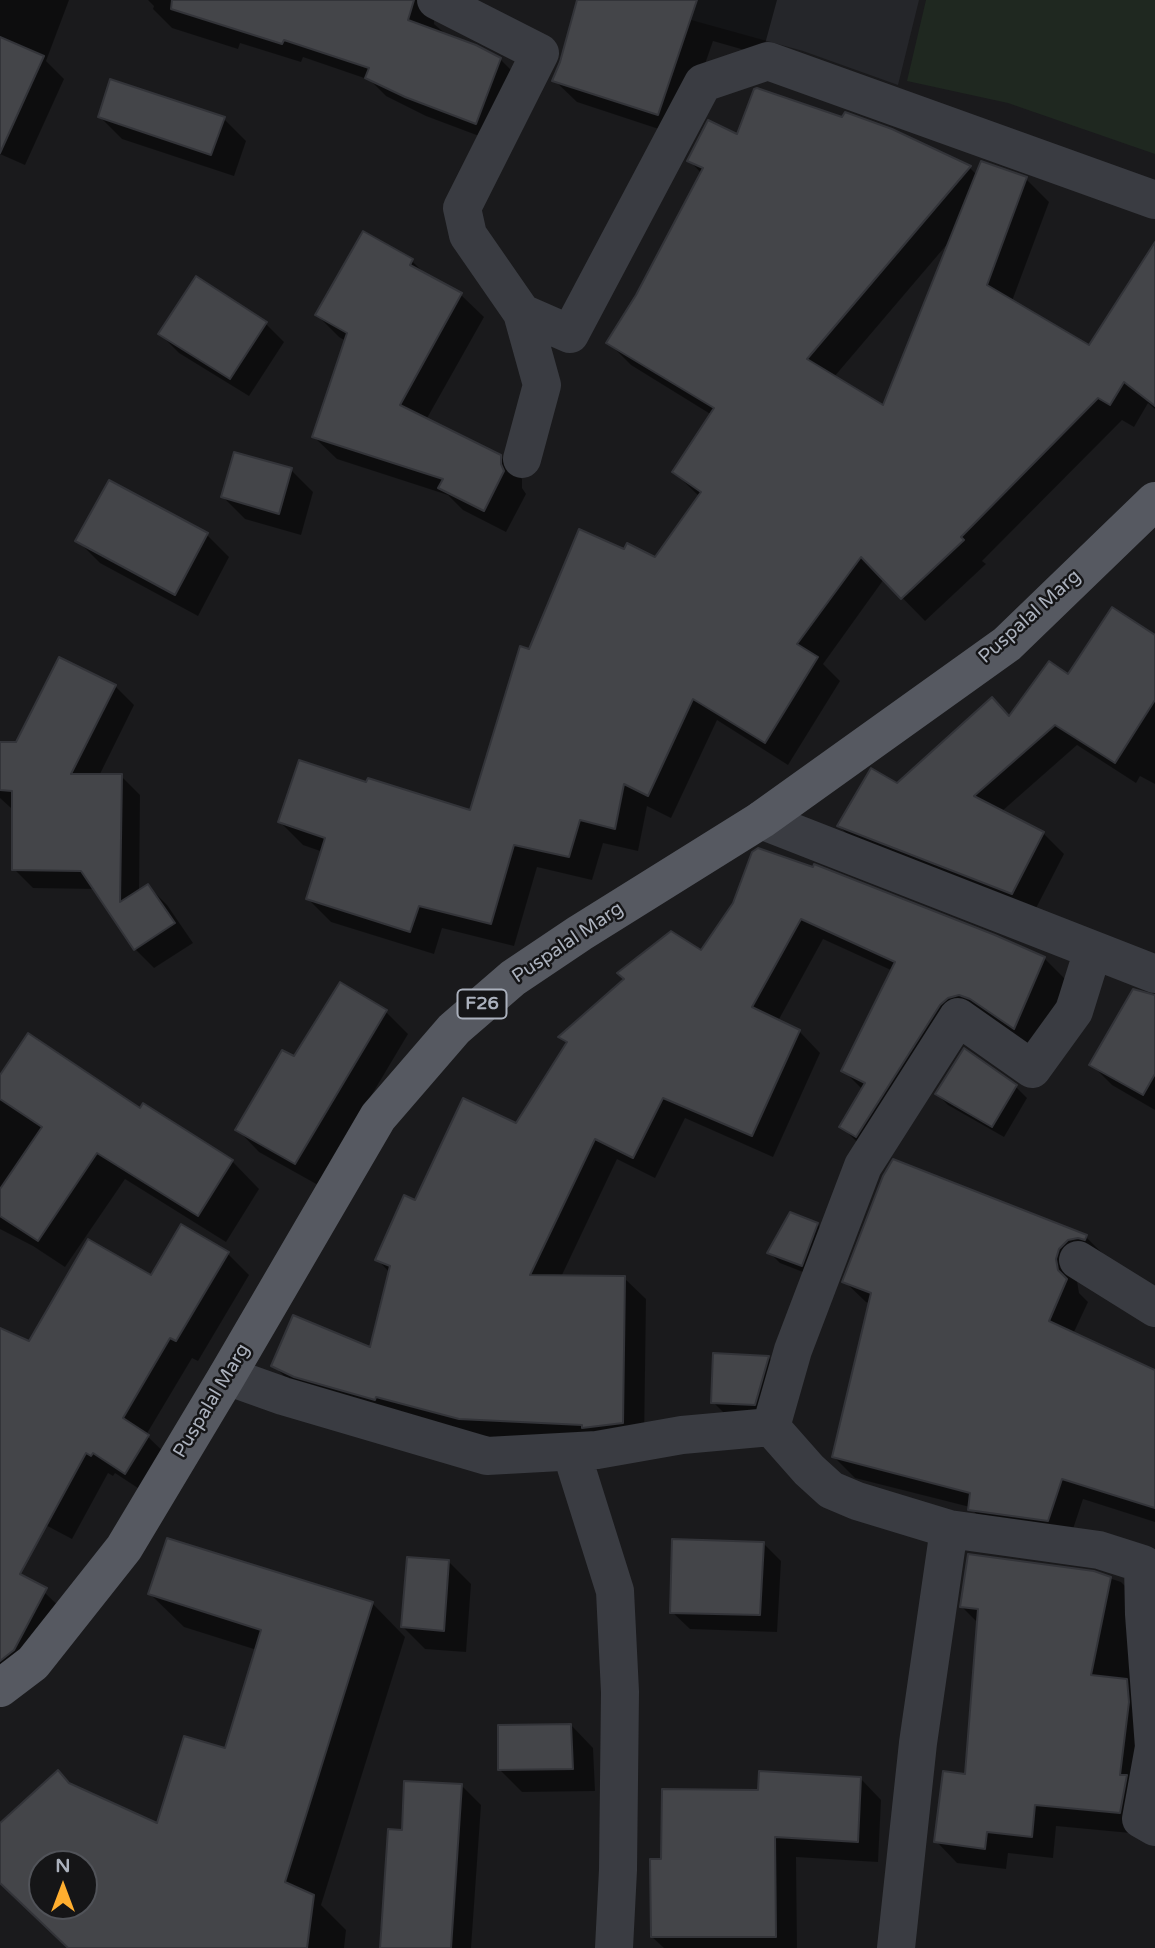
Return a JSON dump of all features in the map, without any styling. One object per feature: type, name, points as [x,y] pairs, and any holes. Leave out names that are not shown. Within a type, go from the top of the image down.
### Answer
[{"type":"main road","name":"Puspalal Marg","points":[[0,1688],[33,1664],[124,1548],[228,1376],[378,1117],[454,1028],[524,971],[761,820],[1007,644],[1155,501]]},
{"type":"street","points":[[436,0],[540,53],[462,208],[468,235],[522,313],[542,385],[522,458]]},
{"type":"street","points":[[522,313],[570,334],[703,83],[768,61],[1155,200]]},
{"type":"street","points":[[761,820],[1155,974]]},
{"type":"street","points":[[771,1427],[793,1350],[863,1166],[958,1017],[1032,1069],[1074,1011],[1093,950]]},
{"type":"street","points":[[1078,1260],[1155,1308]]},
{"type":"street","points":[[228,1376],[283,1396],[486,1456],[597,1450],[682,1435],[771,1427]]},
{"type":"street","points":[[771,1427],[809,1470],[831,1490],[857,1501],[949,1530],[1099,1550],[1143,1564],[1154,1746],[1141,1819],[1155,1826]]},
{"type":"street","points":[[576,1467],[615,1591],[620,1692],[618,1870],[614,1948]]},
{"type":"street","points":[[896,1948],[918,1743],[949,1530]]},
{"type":"shaded area","points":[[677,0],[919,0],[898,85],[803,51],[673,15]]},
{"type":"shaded area","points":[[926,0],[1155,0],[1155,154],[1008,103],[907,81]]},
{"type":"building","points":[[172,0],[414,0],[408,20],[476,45],[501,58],[476,124],[405,97],[365,78],[369,68],[284,40],[282,44],[171,9]]},
{"type":"building","points":[[577,0],[697,0],[658,115],[552,81]]},
{"type":"building","points":[[0,37],[44,56],[0,153]]},
{"type":"building","points":[[110,79],[225,117],[211,155],[98,117]]},
{"type":"building","points":[[754,89],[842,117],[845,112],[892,129],[971,166],[807,359],[883,405],[981,161],[1027,177],[987,285],[1089,345],[1155,242],[1155,406],[1124,382],[1110,405],[1098,398],[961,537],[964,540],[901,599],[861,557],[797,644],[818,657],[765,743],[693,699],[648,796],[624,784],[615,829],[580,820],[569,857],[514,845],[491,924],[419,906],[410,932],[306,899],[325,838],[278,822],[299,760],[366,782],[368,778],[470,810],[520,646],[529,649],[579,529],[624,549],[627,543],[655,557],[701,492],[672,472],[714,408],[606,343],[636,295],[703,168],[687,161],[708,120],[737,134]]},
{"type":"building","points":[[363,231],[413,259],[410,265],[462,293],[400,405],[501,455],[504,471],[484,511],[438,488],[443,479],[312,437],[347,333],[315,315]]},
{"type":"building","points":[[196,276],[267,322],[230,379],[158,334]]},
{"type":"building","points":[[234,452],[292,468],[279,514],[221,497]]},
{"type":"building","points":[[109,480],[208,533],[175,595],[75,541]]},
{"type":"building","points":[[1112,607],[1155,635],[1155,700],[1115,763],[1055,725],[974,796],[1044,832],[1012,894],[837,826],[871,768],[897,783],[992,697],[1009,716],[1049,661],[1068,674]]},
{"type":"building","points":[[59,657],[116,685],[71,774],[122,774],[120,902],[148,884],[175,923],[134,950],[81,871],[12,870],[12,791],[0,790],[0,742],[16,742]]},
{"type":"building","points":[[758,848],[813,867],[814,864],[1045,957],[1014,1029],[970,999],[959,995],[948,998],[940,1005],[856,1137],[839,1127],[865,1083],[841,1071],[895,962],[801,919],[752,1007],[800,1030],[752,1136],[663,1098],[633,1158],[595,1139],[530,1275],[625,1276],[623,1423],[582,1428],[582,1425],[459,1419],[376,1397],[375,1400],[294,1377],[271,1366],[293,1315],[370,1347],[390,1266],[375,1260],[404,1195],[415,1200],[463,1098],[516,1123],[567,1042],[558,1037],[624,979],[617,973],[671,931],[701,950],[733,903],[752,852]]},
{"type":"building","points":[[340,982],[387,1010],[295,1164],[235,1130],[282,1050],[294,1056]]},
{"type":"building","points":[[1133,989],[1155,995],[1155,1074],[1143,1095],[1089,1065]]},
{"type":"building","points":[[28,1033],[140,1108],[143,1103],[233,1160],[198,1216],[97,1153],[38,1241],[0,1216],[0,1189],[42,1127],[0,1099],[0,1075]]},
{"type":"building","points":[[964,1048],[1017,1085],[992,1127],[935,1094]]},
{"type":"building","points":[[893,1159],[1087,1235],[1085,1240],[1068,1240],[1059,1249],[1056,1259],[1058,1270],[1067,1279],[1049,1321],[1155,1370],[1155,1508],[1062,1479],[1048,1521],[968,1510],[970,1493],[832,1457],[871,1293],[842,1282],[883,1176]]},
{"type":"building","points":[[790,1212],[818,1223],[802,1266],[767,1253]]},
{"type":"building","points":[[181,1224],[229,1252],[176,1341],[170,1338],[123,1418],[149,1435],[125,1474],[93,1453],[91,1456],[86,1453],[20,1574],[47,1588],[14,1650],[0,1661],[0,1328],[29,1341],[88,1239],[151,1275]]},
{"type":"building","points":[[713,1353],[769,1356],[755,1405],[711,1403]]},
{"type":"building","points":[[167,1538],[373,1602],[285,1882],[314,1895],[307,1948],[68,1948],[39,1920],[98,1920],[98,1850],[28,1850],[28,1910],[0,1883],[0,1823],[58,1770],[69,1783],[157,1823],[184,1736],[225,1748],[261,1630],[148,1594]]},
{"type":"building","points":[[672,1539],[764,1542],[760,1615],[670,1613]]},
{"type":"building","points":[[968,1554],[1094,1571],[1111,1577],[1091,1675],[1127,1679],[1129,1702],[1120,1775],[1127,1775],[1120,1813],[1035,1805],[1032,1837],[987,1832],[985,1849],[934,1842],[943,1771],[965,1774],[978,1609],[960,1607]]},
{"type":"building","points":[[407,1557],[449,1560],[444,1631],[401,1627]]},
{"type":"building","points":[[571,1724],[573,1769],[498,1770],[498,1725]]},
{"type":"building","points":[[759,1771],[861,1777],[858,1842],[775,1837],[776,1937],[651,1937],[650,1859],[661,1859],[662,1789],[758,1790]]},
{"type":"building","points":[[404,1781],[462,1784],[451,1948],[380,1948],[388,1829],[402,1830]]}]
